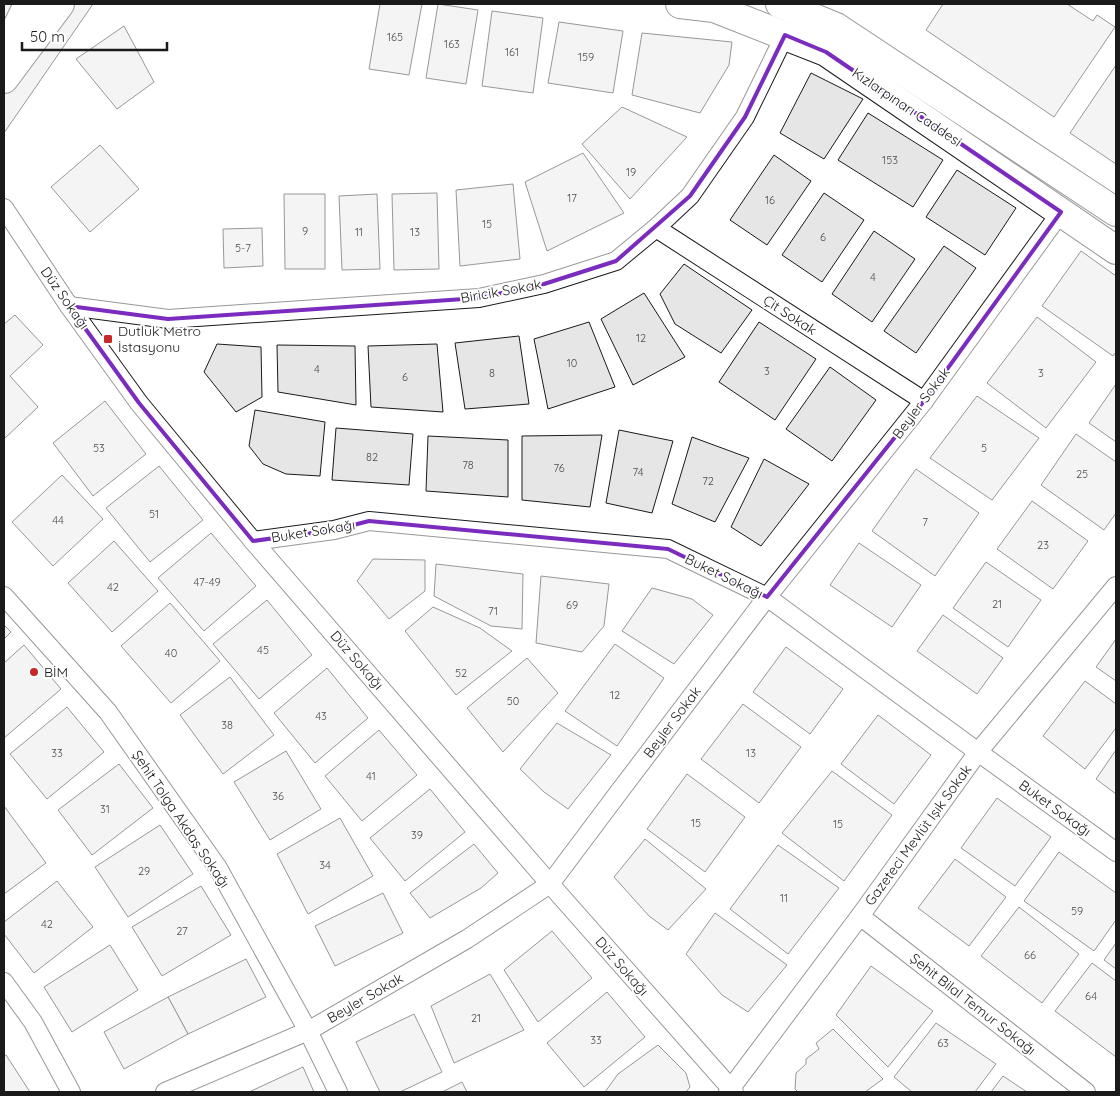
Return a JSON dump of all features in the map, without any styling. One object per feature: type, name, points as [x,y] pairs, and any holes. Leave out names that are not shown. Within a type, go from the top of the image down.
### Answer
[{"type":"main road","points":[[4,44],[18,25],[28,4]]},
{"type":"main road","points":[[4,79],[60,4]]},
{"type":"main road","name":"Kızlarpınarı Caddesi","points":[[680,4],[714,8],[826,52],[1116,250]]},
{"type":"main road","name":"Kızlarpınarı Caddesi","points":[[785,5],[836,26],[1116,212]]},
{"type":"street","name":"Biricik Sokak","points":[[69,306],[168,319],[479,298],[544,284],[616,261],[656,228],[690,196],[745,117],[785,35]]},
{"type":"street","name":"Düz Sokağı","points":[[4,208],[69,306],[140,403],[253,540],[731,1091]]},
{"type":"street","name":"Beyler Sokak","points":[[165,1092],[308,1031],[467,939],[550,884],[767,597],[924,401],[1061,212]]},
{"type":"street","name":"Çit Sokak","points":[[656,228],[924,401]]},
{"type":"street","name":"Buket Sokağı","points":[[253,540],[334,530],[368,521],[668,549],[767,597],[1116,852]]},
{"type":"street","name":"Gazeteci Mevlüt Işık Sokak","points":[[731,1091],[978,752],[1116,586]]},
{"type":"street","name":"Şehit Tolga Akdaş Sokağı","points":[[4,596],[108,712],[218,868],[308,1031],[338,1092]]},
{"type":"street","name":"Şehit Bilal Temur Sokağı","points":[[860,916],[1086,1092]]},
{"type":"street","points":[[4,982],[33,1022],[71,1092]]},
{"type":"highlighted area","points":[[785,35],[826,52],[1061,212],[924,401],[767,597],[668,549],[369,521],[334,530],[253,541],[139,403],[69,306],[168,319],[479,298],[544,284],[616,261],[690,196],[745,117]]},
{"type":"building","points":[[4,4],[93,4],[4,133]]},
{"type":"building","points":[[380,4],[422,4],[409,75],[369,69]]},
{"type":"building","points":[[438,4],[478,10],[466,84],[426,78]]},
{"type":"building","points":[[943,4],[1067,4],[1093,21],[1097,15],[1115,27],[1054,117],[926,30]]},
{"type":"building","points":[[492,11],[543,18],[533,93],[482,86]]},
{"type":"building","points":[[559,22],[623,31],[613,93],[548,83]]},
{"type":"building","points":[[124,26],[154,82],[117,109],[76,59]]},
{"type":"building","points":[[642,33],[732,42],[729,65],[700,113],[632,95]]},
{"type":"building","points":[[1116,65],[1116,164],[1070,133]]},
{"type":"building","points":[[811,73],[863,99],[824,159],[780,133]]},
{"type":"building","points":[[622,107],[687,137],[630,199],[582,144]]},
{"type":"building","points":[[868,113],[943,160],[913,207],[838,160]]},
{"type":"building","points":[[100,145],[139,189],[90,232],[51,187]]},
{"type":"building","points":[[583,153],[624,213],[547,251],[525,182]]},
{"type":"building","points":[[774,155],[811,181],[767,245],[730,220]]},
{"type":"building","points":[[957,170],[1016,208],[985,255],[926,217]]},
{"type":"building","points":[[513,184],[520,259],[460,266],[456,190]]},
{"type":"building","points":[[437,193],[439,269],[394,270],[392,194]]},
{"type":"building","points":[[824,193],[864,220],[822,282],[782,255]]},
{"type":"building","points":[[284,194],[325,194],[325,269],[285,269]]},
{"type":"building","points":[[377,194],[380,269],[342,270],[339,196]]},
{"type":"building","points":[[262,228],[263,266],[224,268],[223,229]]},
{"type":"building","points":[[874,231],[915,259],[872,322],[832,294]]},
{"type":"building","points":[[944,246],[976,268],[916,353],[884,331]]},
{"type":"building","points":[[1081,251],[1116,276],[1116,352],[1113,356],[1042,306]]},
{"type":"building","points":[[684,264],[752,310],[721,353],[675,324],[660,294]]},
{"type":"building","points":[[644,293],[685,357],[633,385],[601,319]]},
{"type":"building","points":[[15,315],[43,345],[10,376],[38,407],[4,439],[4,324]]},
{"type":"building","points":[[1037,317],[1096,362],[1046,428],[987,383]]},
{"type":"building","points":[[589,322],[615,387],[548,409],[534,339]]},
{"type":"building","points":[[759,322],[816,359],[775,420],[719,382]]},
{"type":"building","points":[[519,336],[529,404],[465,409],[455,343]]},
{"type":"building","points":[[217,344],[261,347],[262,397],[236,412],[204,372]]},
{"type":"building","points":[[437,344],[443,412],[371,407],[368,346]]},
{"type":"building","points":[[277,345],[355,346],[356,405],[278,392]]},
{"type":"building","points":[[830,367],[876,400],[832,461],[786,429]]},
{"type":"building","points":[[1116,384],[1116,442],[1089,423]]},
{"type":"building","points":[[977,396],[1039,438],[992,500],[930,458]]},
{"type":"building","points":[[105,401],[146,454],[93,496],[53,443]]},
{"type":"building","points":[[255,410],[325,422],[320,476],[286,474],[263,464],[249,446]]},
{"type":"building","points":[[336,428],[413,434],[409,485],[332,480]]},
{"type":"building","points":[[619,430],[673,441],[652,513],[606,503]]},
{"type":"building","points":[[1076,434],[1116,462],[1116,513],[1104,530],[1041,485]]},
{"type":"building","points":[[602,435],[590,507],[522,500],[522,436]]},
{"type":"building","points":[[428,436],[508,440],[508,497],[426,491]]},
{"type":"building","points":[[692,437],[749,458],[715,522],[672,504]]},
{"type":"building","points":[[764,459],[809,484],[761,546],[731,527]]},
{"type":"building","points":[[159,466],[203,520],[150,562],[106,508]]},
{"type":"building","points":[[916,469],[979,513],[935,576],[872,531]]},
{"type":"building","points":[[62,475],[103,519],[53,566],[12,522]]},
{"type":"building","points":[[1032,501],[1088,541],[1053,589],[997,549]]},
{"type":"building","points":[[211,533],[256,586],[204,631],[158,578]]},
{"type":"building","points":[[114,541],[158,591],[112,632],[68,583]]},
{"type":"building","points":[[859,543],[921,585],[892,627],[830,585]]},
{"type":"building","points":[[373,559],[425,560],[425,591],[389,619],[357,581]]},
{"type":"building","points":[[986,562],[1041,600],[1008,647],[953,608]]},
{"type":"building","points":[[436,564],[523,574],[522,629],[491,626],[434,596]]},
{"type":"building","points":[[541,576],[609,584],[604,626],[582,652],[536,643]]},
{"type":"building","points":[[652,588],[692,599],[713,615],[674,664],[622,631]]},
{"type":"building","points":[[267,600],[312,655],[259,699],[213,644]]},
{"type":"building","points":[[170,603],[220,661],[171,703],[121,646]]},
{"type":"building","points":[[433,607],[480,628],[512,651],[456,695],[405,631]]},
{"type":"building","points":[[943,615],[1003,658],[977,694],[917,651]]},
{"type":"building","points":[[4,625],[11,632],[4,639]]},
{"type":"building","points":[[1116,639],[1116,681],[1096,667]]},
{"type":"building","points":[[615,644],[664,678],[617,746],[565,711]]},
{"type":"building","points":[[24,645],[61,689],[4,738],[4,663]]},
{"type":"building","points":[[786,647],[843,689],[810,734],[753,692]]},
{"type":"building","points":[[527,658],[558,693],[503,752],[467,708]]},
{"type":"building","points":[[327,668],[368,718],[315,763],[274,713]]},
{"type":"building","points":[[230,677],[274,735],[223,774],[180,715]]},
{"type":"building","points":[[1085,681],[1116,704],[1116,728],[1085,769],[1043,736]]},
{"type":"building","points":[[743,704],[801,747],[759,803],[701,759]]},
{"type":"building","points":[[67,707],[104,752],[47,799],[10,754]]},
{"type":"building","points":[[878,715],[931,755],[894,804],[841,764]]},
{"type":"building","points":[[557,723],[611,755],[568,809],[544,792],[520,769]]},
{"type":"building","points":[[379,730],[417,775],[362,821],[325,776]]},
{"type":"building","points":[[1116,750],[1116,794],[1096,779]]},
{"type":"building","points":[[286,751],[321,809],[270,840],[234,782]]},
{"type":"building","points":[[119,764],[153,808],[92,855],[58,810]]},
{"type":"building","points":[[832,771],[892,815],[844,881],[782,833]]},
{"type":"building","points":[[687,774],[745,817],[705,872],[647,829]]},
{"type":"building","points":[[430,789],[465,832],[405,881],[370,838]]},
{"type":"building","points":[[997,798],[1051,837],[1015,886],[961,848]]},
{"type":"building","points":[[4,806],[46,863],[4,894]]},
{"type":"building","points":[[340,818],[373,876],[308,914],[277,854]]},
{"type":"building","points":[[160,825],[193,874],[128,917],[95,867]]},
{"type":"building","points":[[645,839],[706,889],[668,930],[649,916],[614,877]]},
{"type":"building","points":[[474,844],[498,873],[481,888],[430,918],[410,893]]},
{"type":"building","points":[[778,845],[839,888],[788,954],[730,909]]},
{"type":"building","points":[[1059,852],[1116,893],[1116,920],[1094,951],[1024,901]]},
{"type":"building","points":[[955,859],[1006,897],[969,946],[918,908]]},
{"type":"building","points":[[57,881],[93,927],[34,973],[4,934],[4,922]]},
{"type":"building","points":[[201,886],[231,935],[162,976],[132,927]]},
{"type":"building","points":[[383,893],[403,933],[335,966],[315,926]]},
{"type":"building","points":[[1019,907],[1079,954],[1042,1003],[981,956]]},
{"type":"building","points":[[715,913],[787,965],[748,1012],[722,995],[686,954]]},
{"type":"building","points":[[552,931],[592,978],[538,1022],[504,970]]},
{"type":"building","points":[[1116,943],[1116,969],[1104,960]]},
{"type":"building","points":[[110,945],[138,990],[72,1032],[44,987]]},
{"type":"building","points":[[246,959],[266,997],[188,1034],[168,997]]},
{"type":"building","points":[[1092,963],[1116,981],[1116,1057],[1055,1011]]},
{"type":"building","points":[[871,966],[933,1011],[888,1067],[836,1015]]},
{"type":"building","points":[[490,974],[524,1030],[454,1063],[431,1006]]},
{"type":"building","points":[[607,992],[645,1037],[584,1087],[547,1043]]},
{"type":"building","points":[[168,997],[188,1034],[124,1069],[104,1032]]},
{"type":"building","points":[[414,1014],[442,1072],[400,1092],[380,1092],[356,1042]]},
{"type":"building","points":[[936,1023],[996,1064],[975,1092],[912,1092],[894,1077]]},
{"type":"building","points":[[833,1029],[883,1079],[865,1092],[798,1092],[795,1089],[796,1073],[806,1064],[806,1059],[819,1049],[816,1043]]},
{"type":"building","points":[[658,1045],[686,1073],[690,1087],[686,1092],[605,1092],[618,1074]]},
{"type":"building","points":[[6,1055],[30,1092],[4,1092],[4,1056]]},
{"type":"building","points":[[303,1067],[314,1092],[249,1092]]},
{"type":"building","points":[[1003,1076],[1027,1092],[991,1092]]},
{"type":"building","points":[[462,1082],[467,1092],[442,1092]]},
{"type":"place","name":"Dutluk Metro İstasyonu","points":[[108,339]]},
{"type":"place","name":"BİM","points":[[34,672]]}]
